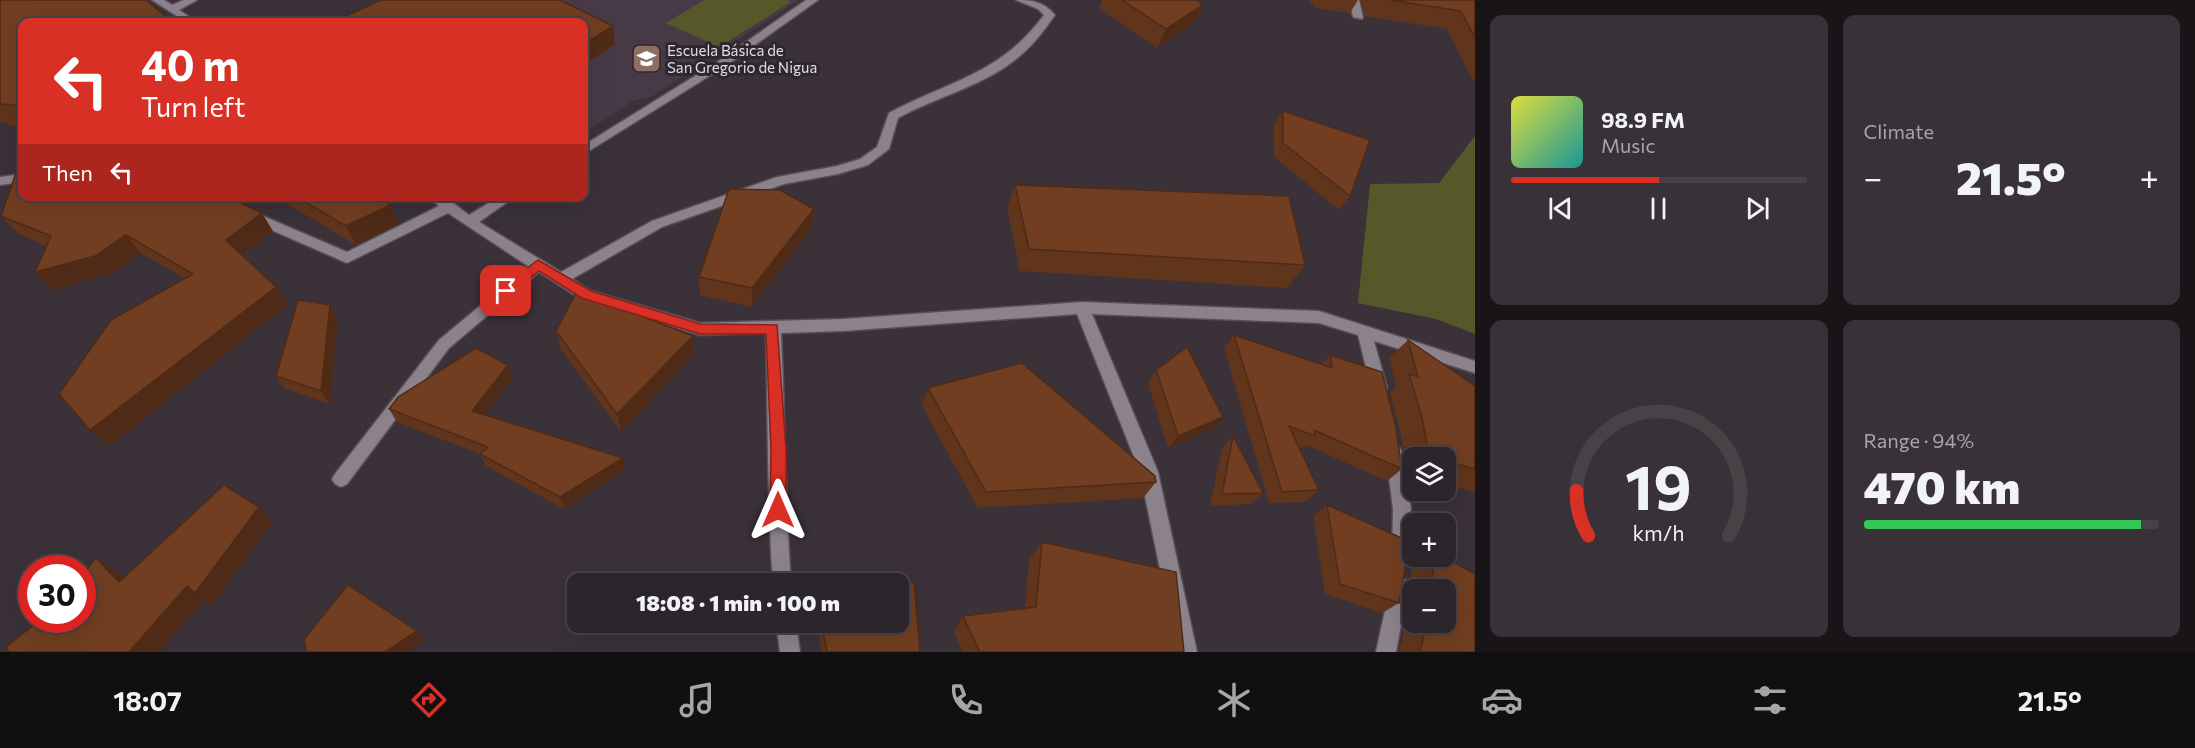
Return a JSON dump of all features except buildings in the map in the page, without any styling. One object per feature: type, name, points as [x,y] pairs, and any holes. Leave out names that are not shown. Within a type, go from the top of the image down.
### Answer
[{"type":"street","points":[[157,0],[186,18]]},
{"type":"street","points":[[172,9],[192,0]]},
{"type":"street","points":[[588,147],[723,63],[813,0]]},
{"type":"street","points":[[561,279],[657,224],[782,180],[838,170],[864,162],[883,149],[893,116],[1010,61],[1033,41],[1050,15],[1042,7],[1021,0]]},
{"type":"street","points":[[1354,0],[1358,17]]},
{"type":"street","points":[[0,181],[18,179]]},
{"type":"street","points":[[440,201],[469,222],[586,295],[700,329],[772,328],[1082,308],[1319,317],[1475,367]]},
{"type":"street","points":[[469,222],[502,201]]},
{"type":"street","points":[[239,211],[347,258],[448,207]]},
{"type":"street","points":[[341,479],[444,344],[538,265]]},
{"type":"street","points":[[1082,308],[1149,472],[1187,652]]},
{"type":"street","points":[[772,328],[781,573]]},
{"type":"street","points":[[1364,330],[1382,400]]},
{"type":"street","points":[[1386,652],[1400,581],[1402,509],[1391,435]]},
{"type":"street","points":[[787,633],[790,652]]},
{"type":"shaded area","name":"Escuela Básica de San Gregorio de Nigua","points":[[402,0],[799,0],[653,96],[633,101],[588,130],[588,18],[365,18]]},
{"type":"green space","points":[[704,0],[787,0],[791,2],[719,47],[666,23]]},
{"type":"green space","points":[[1475,136],[1475,334],[1436,319],[1358,303],[1370,184],[1439,183]]},
{"type":"place","name":"Escuela Básica de San Gregorio de Nigua","points":[[646,59]]},
{"type":"route","points":[[506,291],[538,265],[586,295],[700,329],[772,328],[778,449],[778,510]]}]
